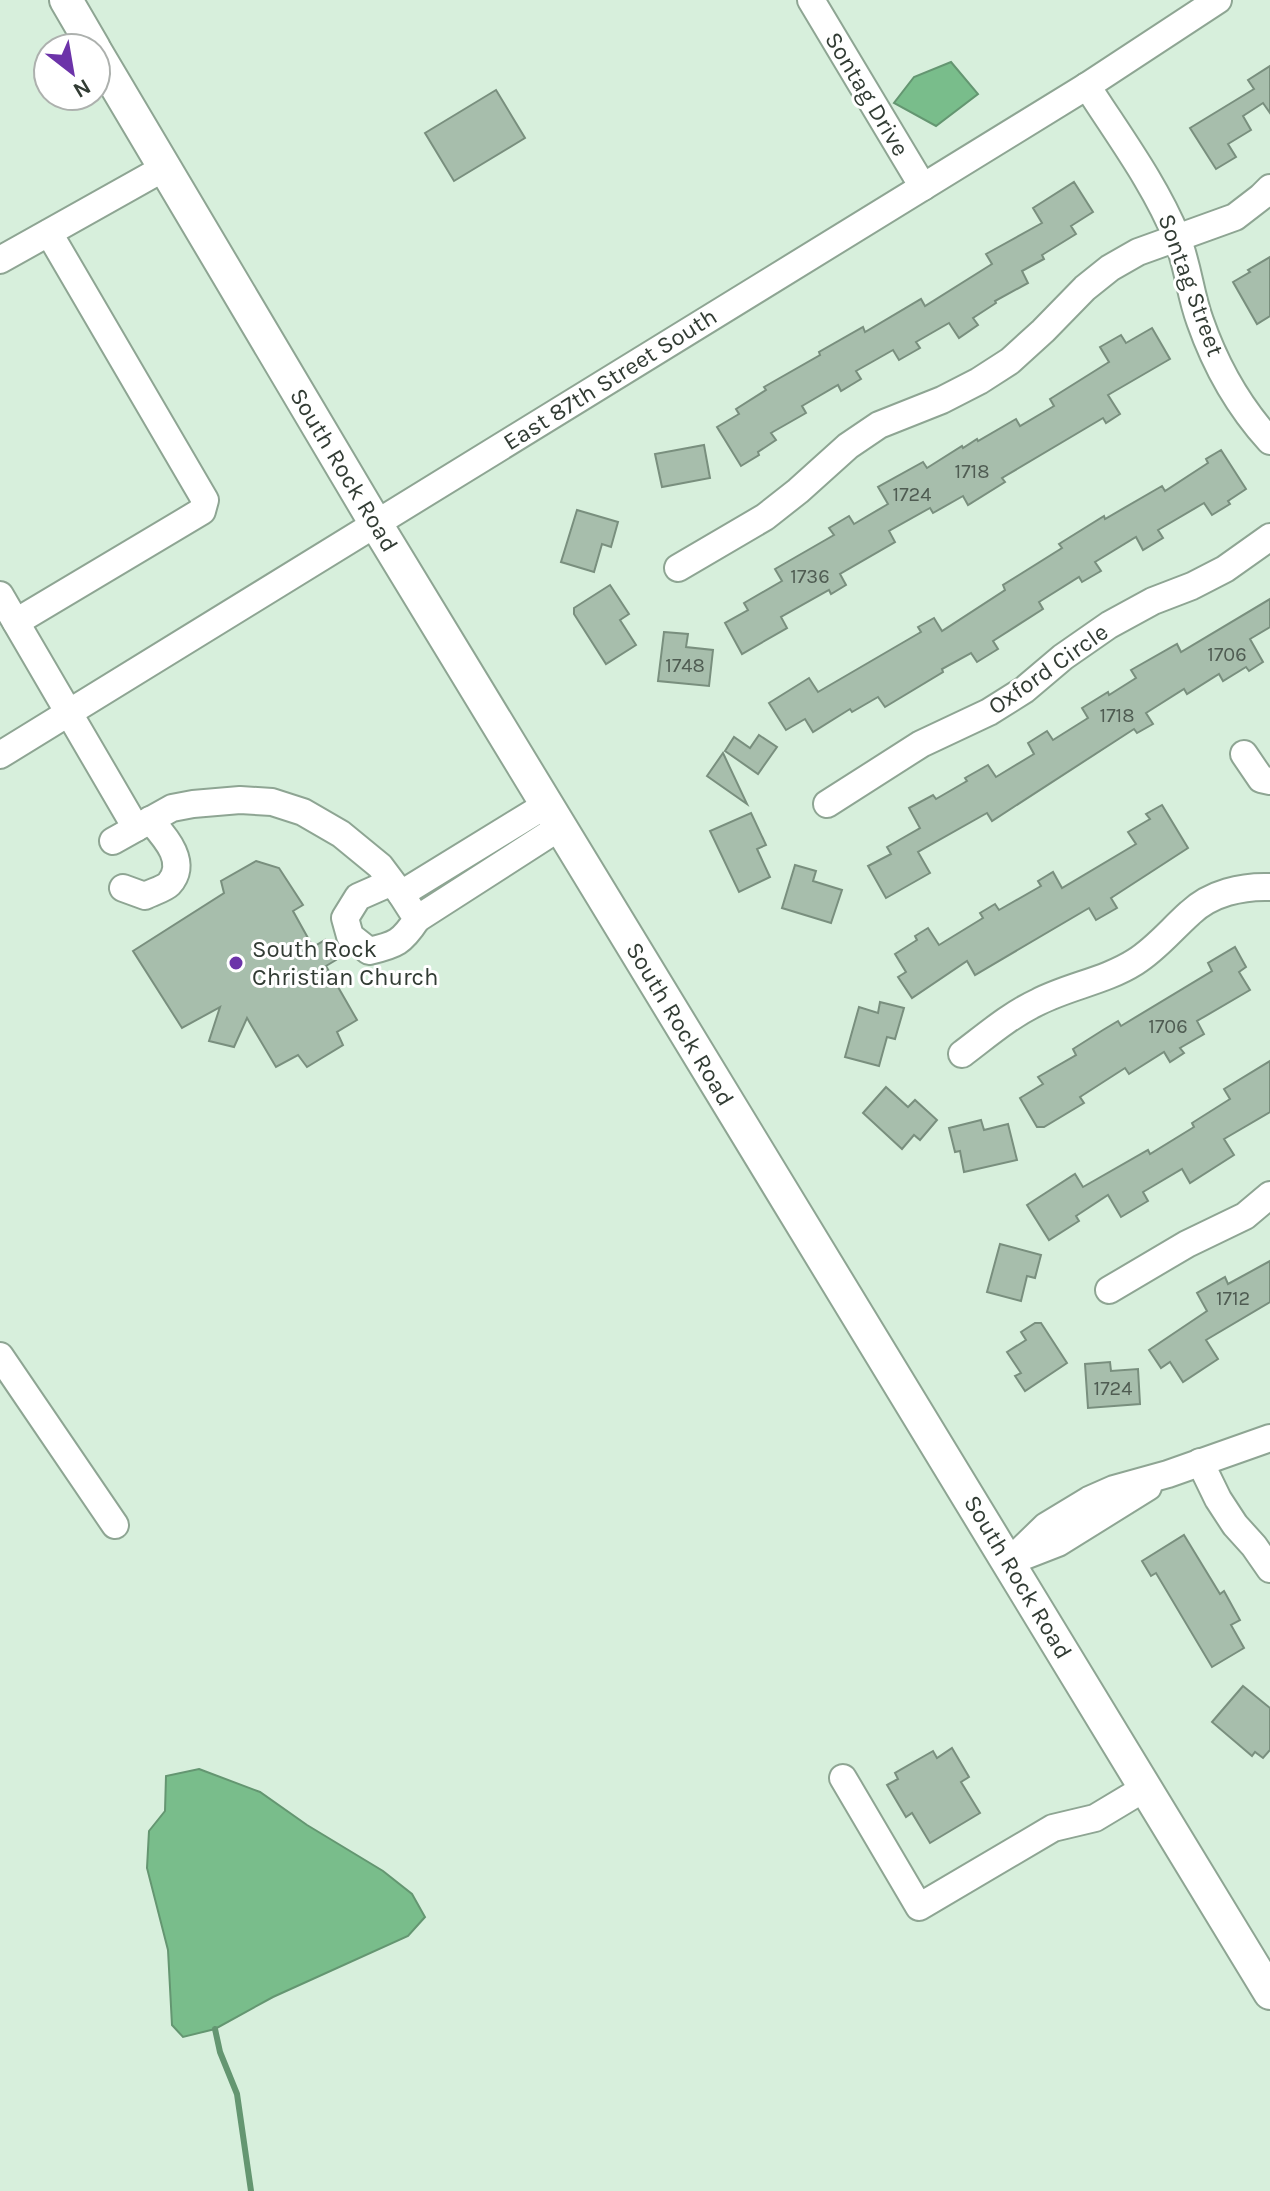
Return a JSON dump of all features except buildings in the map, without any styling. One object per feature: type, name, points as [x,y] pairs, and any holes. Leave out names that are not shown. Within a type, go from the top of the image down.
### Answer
[{"type":"main road","name":"South Rock Road","points":[[66,0],[85,32]]},
{"type":"main road","name":"South Rock Road","points":[[112,79],[376,524],[1270,1993]]},
{"type":"street","name":"Sontag Drive","points":[[811,0],[923,187]]},
{"type":"street","name":"East 87th Street South","points":[[0,755],[1087,86],[1218,0]]},
{"type":"street","name":"Sontag Street","points":[[1087,86],[1159,198],[1177,237],[1200,320],[1216,358],[1238,398],[1270,441]]},
{"type":"street","points":[[0,260],[164,168]]},
{"type":"street","points":[[678,568],[765,517],[848,446],[879,425],[942,400],[1010,361],[1110,268],[1138,252],[1235,217],[1270,188]]},
{"type":"street","points":[[49,233],[205,500],[202,511],[6,610],[143,824],[171,844],[176,867],[169,884],[145,896],[123,888]]},
{"type":"street","name":"Oxford Circle","points":[[827,804],[921,744],[989,712],[1024,690],[1063,657],[1109,625],[1153,601],[1225,569],[1270,537]]},
{"type":"street","points":[[1244,754],[1261,779],[1270,781]]},
{"type":"street","points":[[113,841],[172,808],[240,800],[272,802],[303,812],[341,834],[380,866],[417,919]]},
{"type":"street","points":[[553,816],[417,919],[405,938],[369,951],[350,936],[345,918],[358,897],[397,888],[553,816]]},
{"type":"street","points":[[962,1054],[1036,1003],[1112,974],[1136,961],[1162,942],[1192,910],[1211,898],[1233,890],[1270,887]]},
{"type":"street","points":[[1109,1290],[1187,1244],[1245,1216],[1270,1195]]},
{"type":"street","points":[[0,1356],[115,1525]]},
{"type":"street","points":[[1009,1562],[1058,1543],[1168,1474],[1270,1438]]},
{"type":"street","points":[[1200,1462],[1235,1525],[1270,1569]]},
{"type":"street","points":[[843,1778],[919,1907],[1053,1828],[1095,1818],[1145,1788]]},
{"type":"shaded area","points":[[951,62],[978,94],[936,126],[894,103],[914,77]]},
{"type":"shaded area","points":[[199,1769],[260,1792],[383,1871],[412,1894],[425,1917],[408,1936],[273,1997],[215,2029],[183,2037],[172,2025],[168,1950],[147,1868],[149,1831],[165,1811],[166,1776]]},
{"type":"waterway","points":[[215,2029],[220,2052],[237,2094],[251,2191]]},
{"type":"place","name":"South Rock Christian Church","points":[[236,963]]}]
